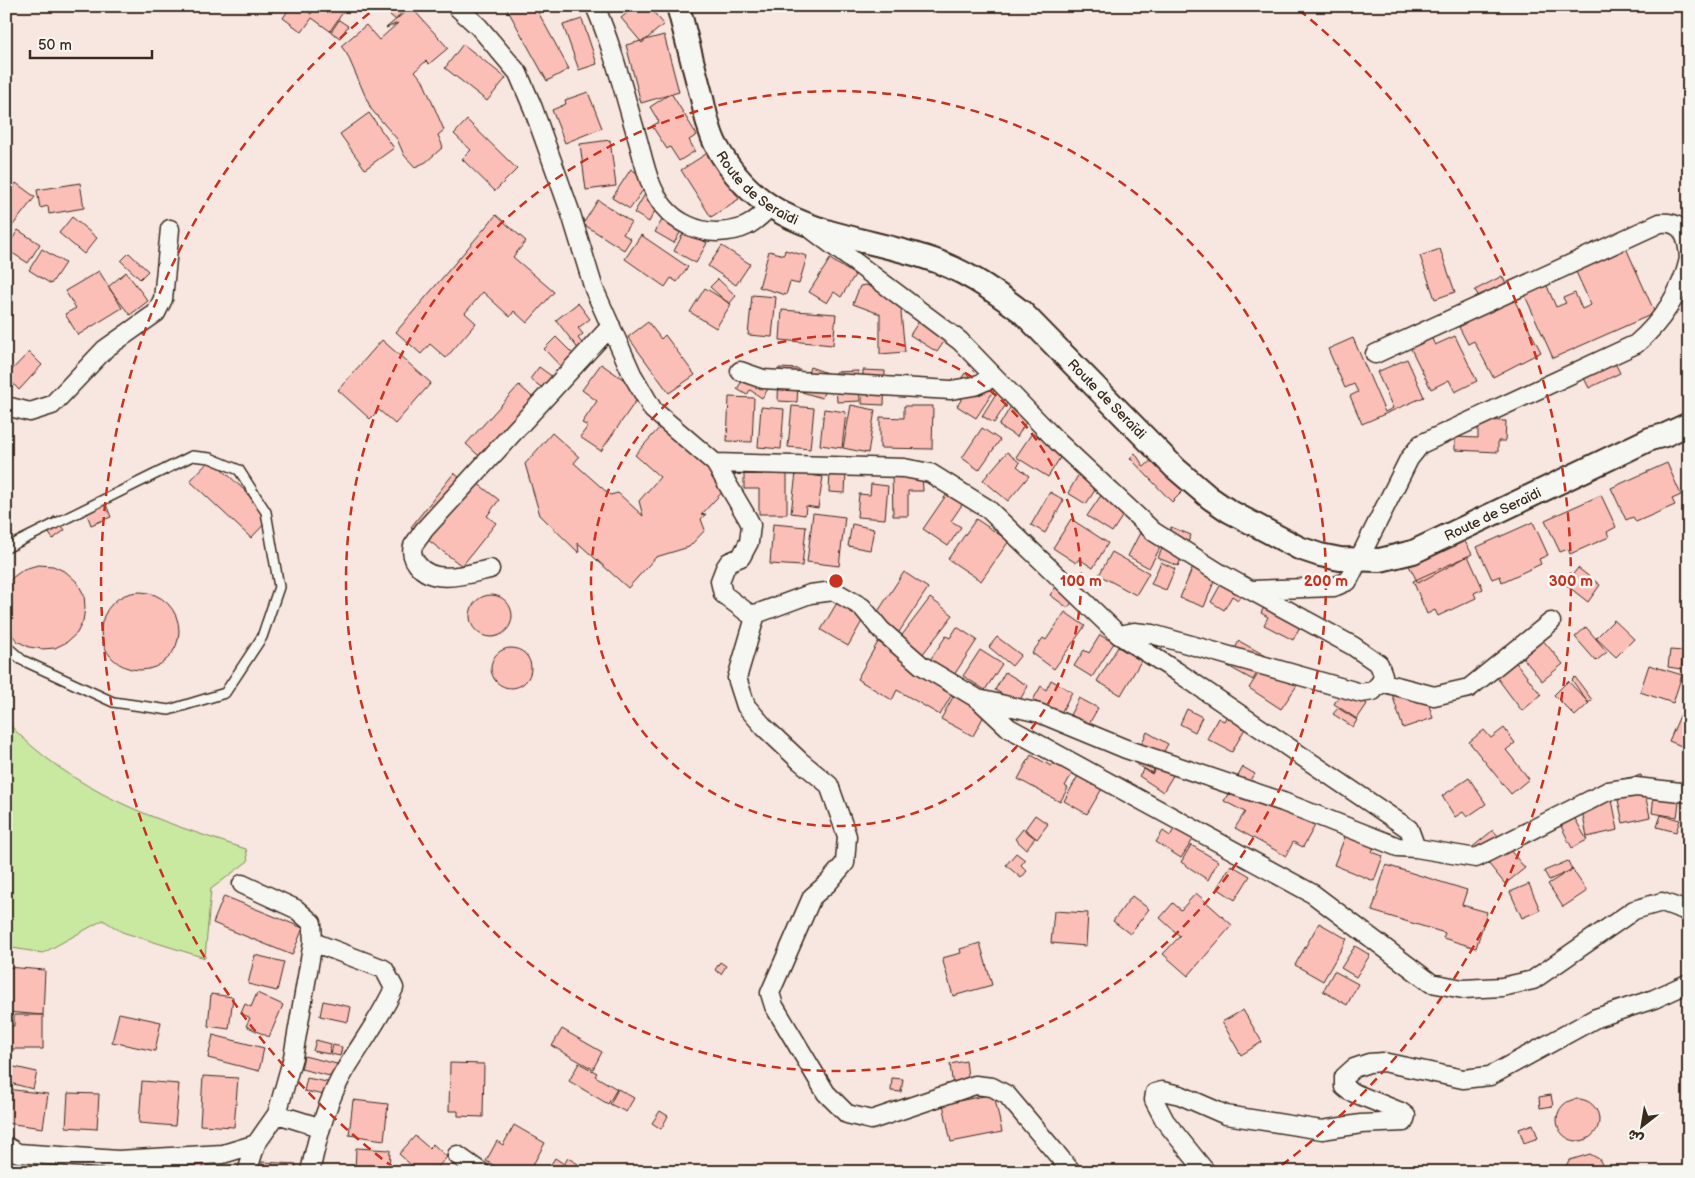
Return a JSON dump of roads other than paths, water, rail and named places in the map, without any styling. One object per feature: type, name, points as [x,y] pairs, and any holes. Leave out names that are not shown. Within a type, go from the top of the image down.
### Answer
[{"type":"street","points":[[456,6],[479,27],[518,73],[533,108],[571,214],[594,289],[632,374],[653,410],[715,463],[751,525],[746,549],[741,557],[727,564],[720,581],[720,588],[723,594],[748,613],[756,614],[810,594],[834,592],[862,607],[881,630],[921,665],[978,699],[1009,728],[1313,894],[1431,983],[1463,989],[1502,987],[1533,980],[1634,910],[1662,902],[1684,910],[1689,914]]},
{"type":"street","points":[[595,6],[606,32],[648,179],[664,207],[684,224],[708,232],[735,231],[755,223],[770,207]]},
{"type":"street","name":"Route de Seraïdi","points":[[678,6],[715,142],[729,167],[748,189],[770,207],[803,224],[925,257],[955,268],[978,281],[1022,312],[1175,468],[1210,498],[1299,548],[1320,555],[1360,561],[1380,560],[1413,552],[1650,439]]},
{"type":"street","points":[[1253,590],[1342,586],[1353,576],[1409,459],[1421,444],[1636,344],[1662,316],[1684,275],[1689,259],[1688,241],[1682,230],[1672,223],[1660,222],[1375,354]]},
{"type":"street","points":[[803,224],[960,341],[1058,442],[1154,532],[1353,646],[1378,664],[1383,674],[1381,682],[1373,691],[1361,692],[1152,634],[1134,632],[1118,635]]},
{"type":"street","points":[[6,406],[30,412],[52,405],[105,349],[156,314],[163,299],[170,228]]},
{"type":"street","points":[[490,570],[458,577],[438,576],[420,569],[413,559],[412,548],[424,530],[611,326]]},
{"type":"street","points":[[740,371],[763,379],[951,390],[974,386],[995,377]]},
{"type":"street","points":[[1650,439],[1662,428],[1689,414]]},
{"type":"street","points":[[1650,439],[1665,436],[1689,424]]},
{"type":"street","points":[[715,463],[904,468],[930,473],[988,509],[1118,635],[1184,677],[1409,829],[1416,848]]},
{"type":"street","points":[[756,614],[737,678],[746,706],[765,728],[800,762],[829,785],[847,836],[845,863],[828,883],[812,897],[796,930],[770,993],[774,1006],[826,1092],[847,1114],[871,1120],[975,1085],[992,1087],[1006,1095],[1072,1172]]},
{"type":"street","points":[[1381,682],[1434,696],[1469,688],[1551,622]]},
{"type":"street","points":[[978,699],[1039,713],[1126,750],[1283,802],[1398,847],[1416,848],[1476,858],[1608,791],[1636,787],[1689,793]]},
{"type":"street","points":[[242,884],[296,909],[312,922],[313,942],[293,1057],[278,1114],[256,1144],[247,1172]]},
{"type":"street","points":[[310,1172],[319,1127],[346,1069],[386,1007],[394,988],[384,969],[313,942]]},
{"type":"street","points":[[1206,1172],[1165,1121],[1154,1100],[1155,1093],[1162,1090],[1180,1095],[1226,1116],[1322,1130],[1361,1124],[1404,1122],[1406,1116],[1401,1112],[1349,1092],[1344,1087],[1344,1077],[1354,1068],[1369,1063],[1383,1062],[1462,1079],[1490,1076],[1596,1018],[1654,998],[1689,983]]},
{"type":"street","points":[[278,1114],[319,1127]]},
{"type":"street","points":[[6,1146],[18,1153],[118,1160],[223,1154],[256,1144]]},
{"type":"street","points":[[457,1155],[481,1172]]},
{"type":"lane","points":[[6,548],[192,456],[210,458],[239,470],[266,512],[279,587],[262,637],[225,693],[169,710],[113,702],[22,660],[6,646]]}]
